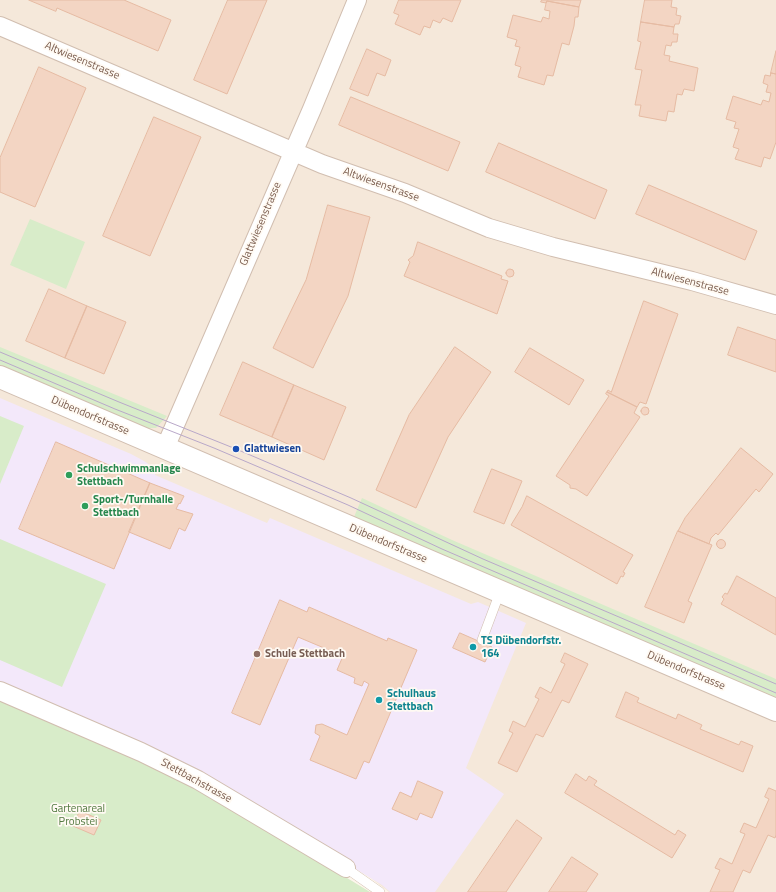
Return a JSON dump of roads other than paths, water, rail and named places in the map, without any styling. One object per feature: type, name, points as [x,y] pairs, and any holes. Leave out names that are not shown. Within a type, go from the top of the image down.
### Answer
[{"type":"street","name":"Glattwiesenstrasse","points":[[165,448],[357,0]]},
{"type":"street","name":"Altwiesenstrasse","points":[[0,26],[333,168],[405,193],[489,228],[553,247],[692,281],[776,305]]},
{"type":"street","name":"Dübendorfstrasse","points":[[0,377],[776,710]]},
{"type":"street","name":"Stettbachstrasse","points":[[0,691],[141,752],[198,780],[346,868]]},
{"type":"lane","points":[[482,640],[500,592]]},
{"type":"lane","name":"Stettbachstrasse","points":[[346,868],[380,892]]},
{"type":"tram line","points":[[0,352],[351,498],[483,559],[776,684]]},
{"type":"tram line","points":[[0,360],[348,505],[442,549],[776,693]]},
{"type":"place","name":"Glattwiesen","points":[[236,449]]},
{"type":"place","name":"Schulschwimmanlage Stettbach","points":[[69,475]]},
{"type":"place","name":"Sport-/Turnhalle Stettbach","points":[[85,506]]},
{"type":"place","name":"TS Dübendorfstr. 164","points":[[473,647]]},
{"type":"place","name":"Schule Stettbach","points":[[257,654]]},
{"type":"place","name":"Schulhaus Stettbach","points":[[379,700]]},
{"type":"park label","name":"Gartenareal Probstei","points":[[78,815]]}]
